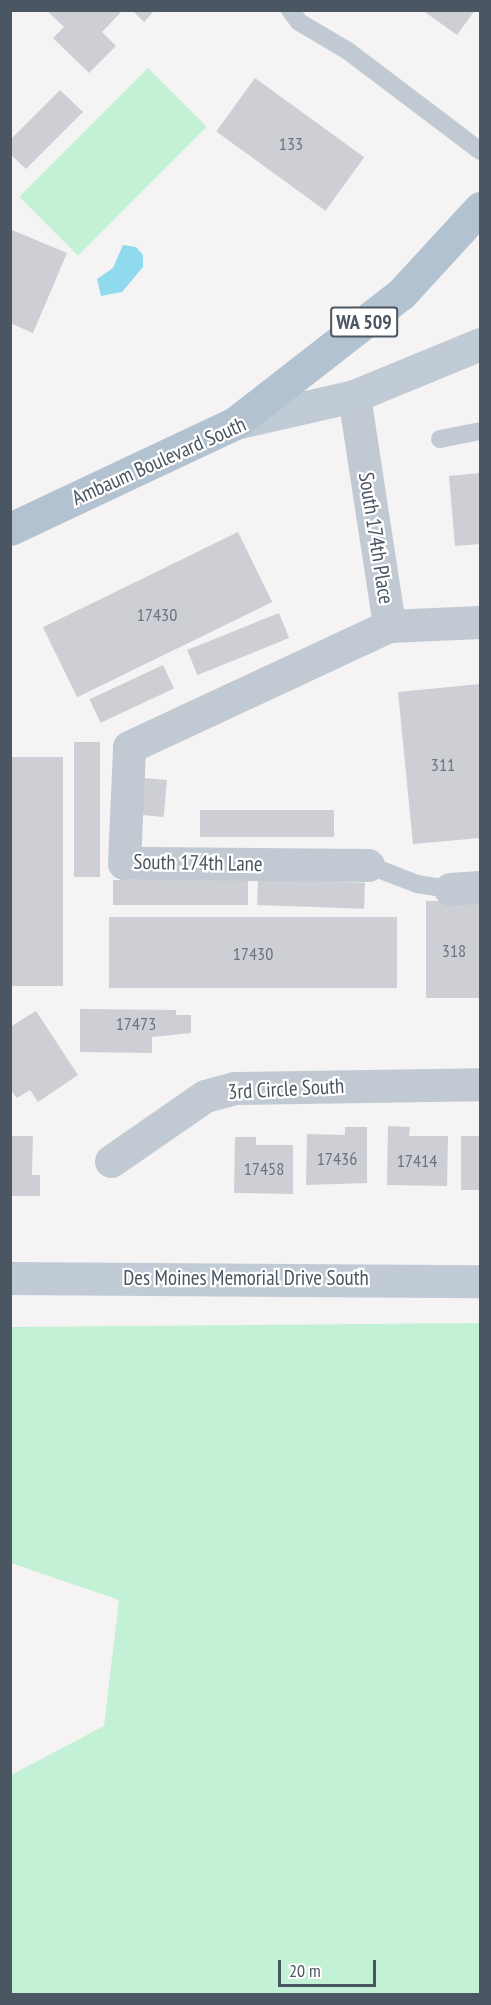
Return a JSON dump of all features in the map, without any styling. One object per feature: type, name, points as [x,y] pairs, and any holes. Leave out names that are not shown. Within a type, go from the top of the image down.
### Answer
[{"type":"main road","name":"WA 509","points":[[236,423],[401,294],[480,208]]},
{"type":"main road","name":"Ambaum Boulevard South","points":[[10,529],[236,423],[354,396],[480,344]]},
{"type":"main road","name":"Des Moines Memorial Drive South","points":[[10,1278],[480,1281]]},
{"type":"street","name":"South 174th Place","points":[[354,396],[389,626],[480,622]]},
{"type":"street","name":"South 174th Lane","points":[[368,865],[124,863],[129,747],[389,626]]},
{"type":"street","name":"3rd Circle South","points":[[111,1161],[205,1096],[235,1088],[480,1084]]},
{"type":"lane","points":[[290,10],[299,22],[348,51],[480,151]]},
{"type":"lane","points":[[440,440],[480,431]]},
{"type":"lane","name":"South 174th Lane","points":[[368,865],[417,884],[465,888]]},
{"type":"green space","points":[[148,68],[207,127],[78,255],[19,197]]},
{"type":"green space","points":[[480,1323],[480,1994],[11,1994],[11,1775],[104,1726],[119,1600],[11,1563],[11,1327]]},
{"type":"water","points":[[123,245],[136,247],[143,255],[143,267],[122,292],[101,296],[97,279],[113,268]]},
{"type":"building","points":[[46,10],[123,10],[102,32],[116,46],[89,73],[53,38],[64,27]]},
{"type":"building","points":[[132,10],[155,10],[144,22]]},
{"type":"building","points":[[422,10],[475,10],[457,35]]},
{"type":"building","points":[[255,78],[364,157],[325,211],[216,131]]},
{"type":"building","points":[[60,90],[83,112],[26,169],[10,154],[10,140]]},
{"type":"building","points":[[12,230],[67,253],[33,333],[10,323]]},
{"type":"building","points":[[480,473],[480,544],[455,546],[449,476]]},
{"type":"building","points":[[238,532],[272,602],[77,697],[43,627]]},
{"type":"building","points":[[279,613],[289,638],[197,675],[187,650]]},
{"type":"building","points":[[163,665],[174,689],[101,723],[90,699]]},
{"type":"building","points":[[480,684],[480,838],[413,844],[398,692]]},
{"type":"building","points":[[74,742],[100,742],[100,877],[74,877]]},
{"type":"building","points":[[10,757],[63,757],[63,986],[10,986]]},
{"type":"building","points":[[143,778],[167,780],[164,817],[140,815]]},
{"type":"building","points":[[200,810],[334,810],[334,837],[200,837]]},
{"type":"building","points":[[258,879],[365,883],[364,909],[257,905]]},
{"type":"building","points":[[113,880],[248,880],[248,905],[113,905]]},
{"type":"building","points":[[426,901],[480,901],[480,998],[426,998]]},
{"type":"building","points":[[109,917],[397,917],[397,988],[109,988]]},
{"type":"building","points":[[80,1009],[176,1010],[176,1015],[191,1015],[191,1033],[152,1037],[152,1053],[80,1052]]},
{"type":"building","points":[[36,1011],[78,1075],[38,1102],[30,1090],[17,1098],[10,1089],[10,1027]]},
{"type":"building","points":[[388,1126],[410,1127],[409,1136],[448,1136],[447,1186],[387,1185]]},
{"type":"building","points":[[345,1127],[367,1127],[367,1183],[306,1185],[307,1134],[345,1135]]},
{"type":"building","points":[[10,1136],[33,1136],[32,1175],[40,1175],[40,1196],[10,1196]]},
{"type":"building","points":[[461,1136],[480,1136],[480,1190],[461,1190]]},
{"type":"building","points":[[235,1137],[256,1137],[256,1145],[293,1145],[293,1194],[234,1193]]}]
